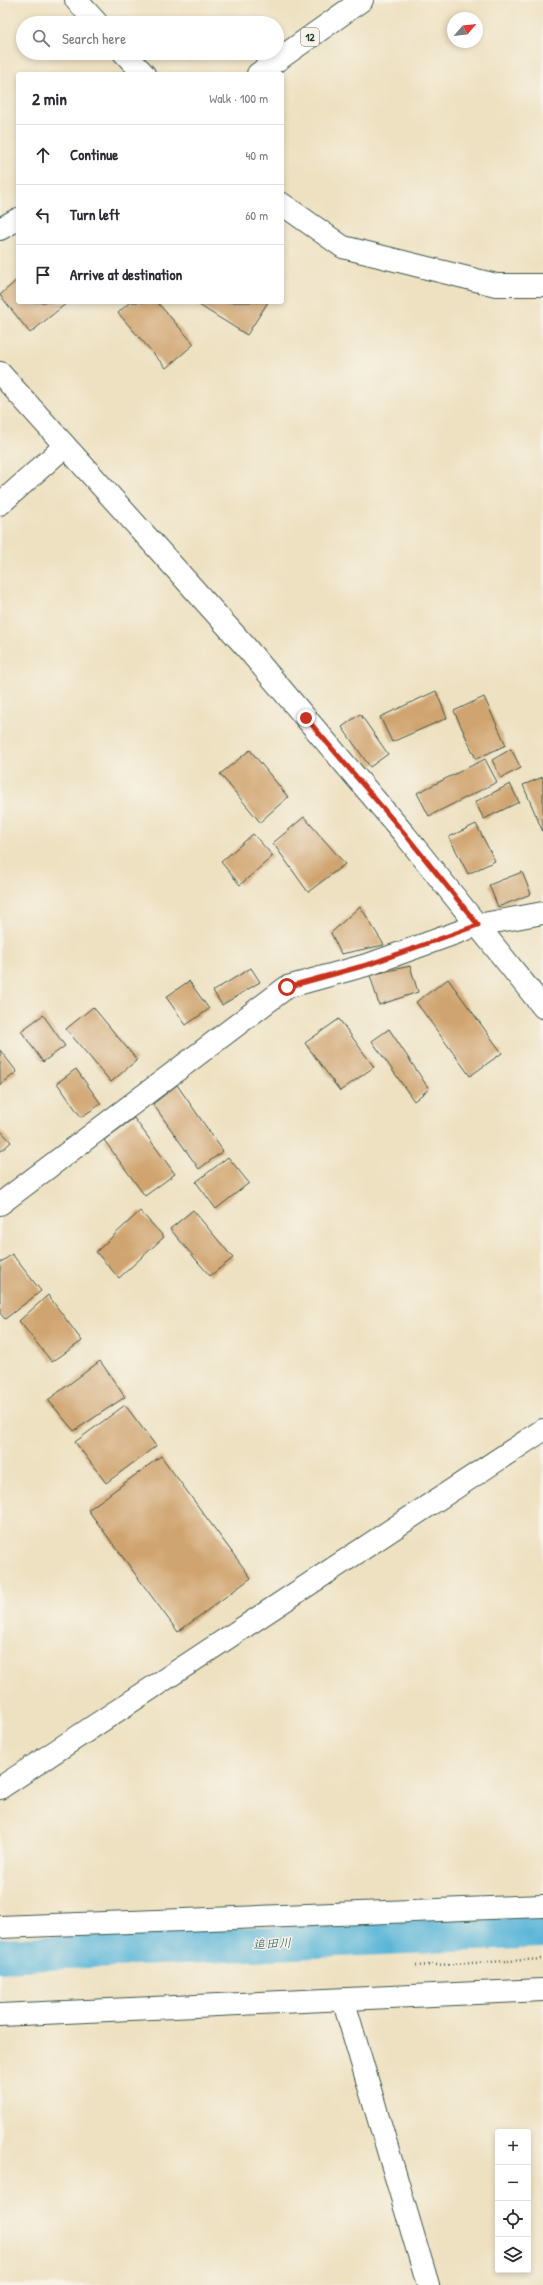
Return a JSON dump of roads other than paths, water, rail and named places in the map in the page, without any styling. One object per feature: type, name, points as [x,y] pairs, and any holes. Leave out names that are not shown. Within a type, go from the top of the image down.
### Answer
[{"type":"street","points":[[76,0],[91,16]]},
{"type":"street","name":"12","points":[[284,56],[362,0]]},
{"type":"street","points":[[131,60],[142,72]]},
{"type":"street","name":"12","points":[[261,72],[278,60]]},
{"type":"street","points":[[284,205],[342,247],[496,285],[543,285]]},
{"type":"street","points":[[0,229],[16,220]]},
{"type":"street","points":[[0,373],[244,645],[405,834],[543,1007]]},
{"type":"street","points":[[0,504],[65,446]]},
{"type":"street","points":[[0,1204],[287,987],[370,964],[478,925],[543,913]]},
{"type":"street","points":[[0,1788],[543,1430]]},
{"type":"street","points":[[0,1927],[543,1906]]},
{"type":"street","points":[[0,2014],[543,1990]]},
{"type":"street","points":[[343,1999],[428,2285]]},
{"type":"waterway","name":"追田川","points":[[0,1955],[543,1931]]}]
